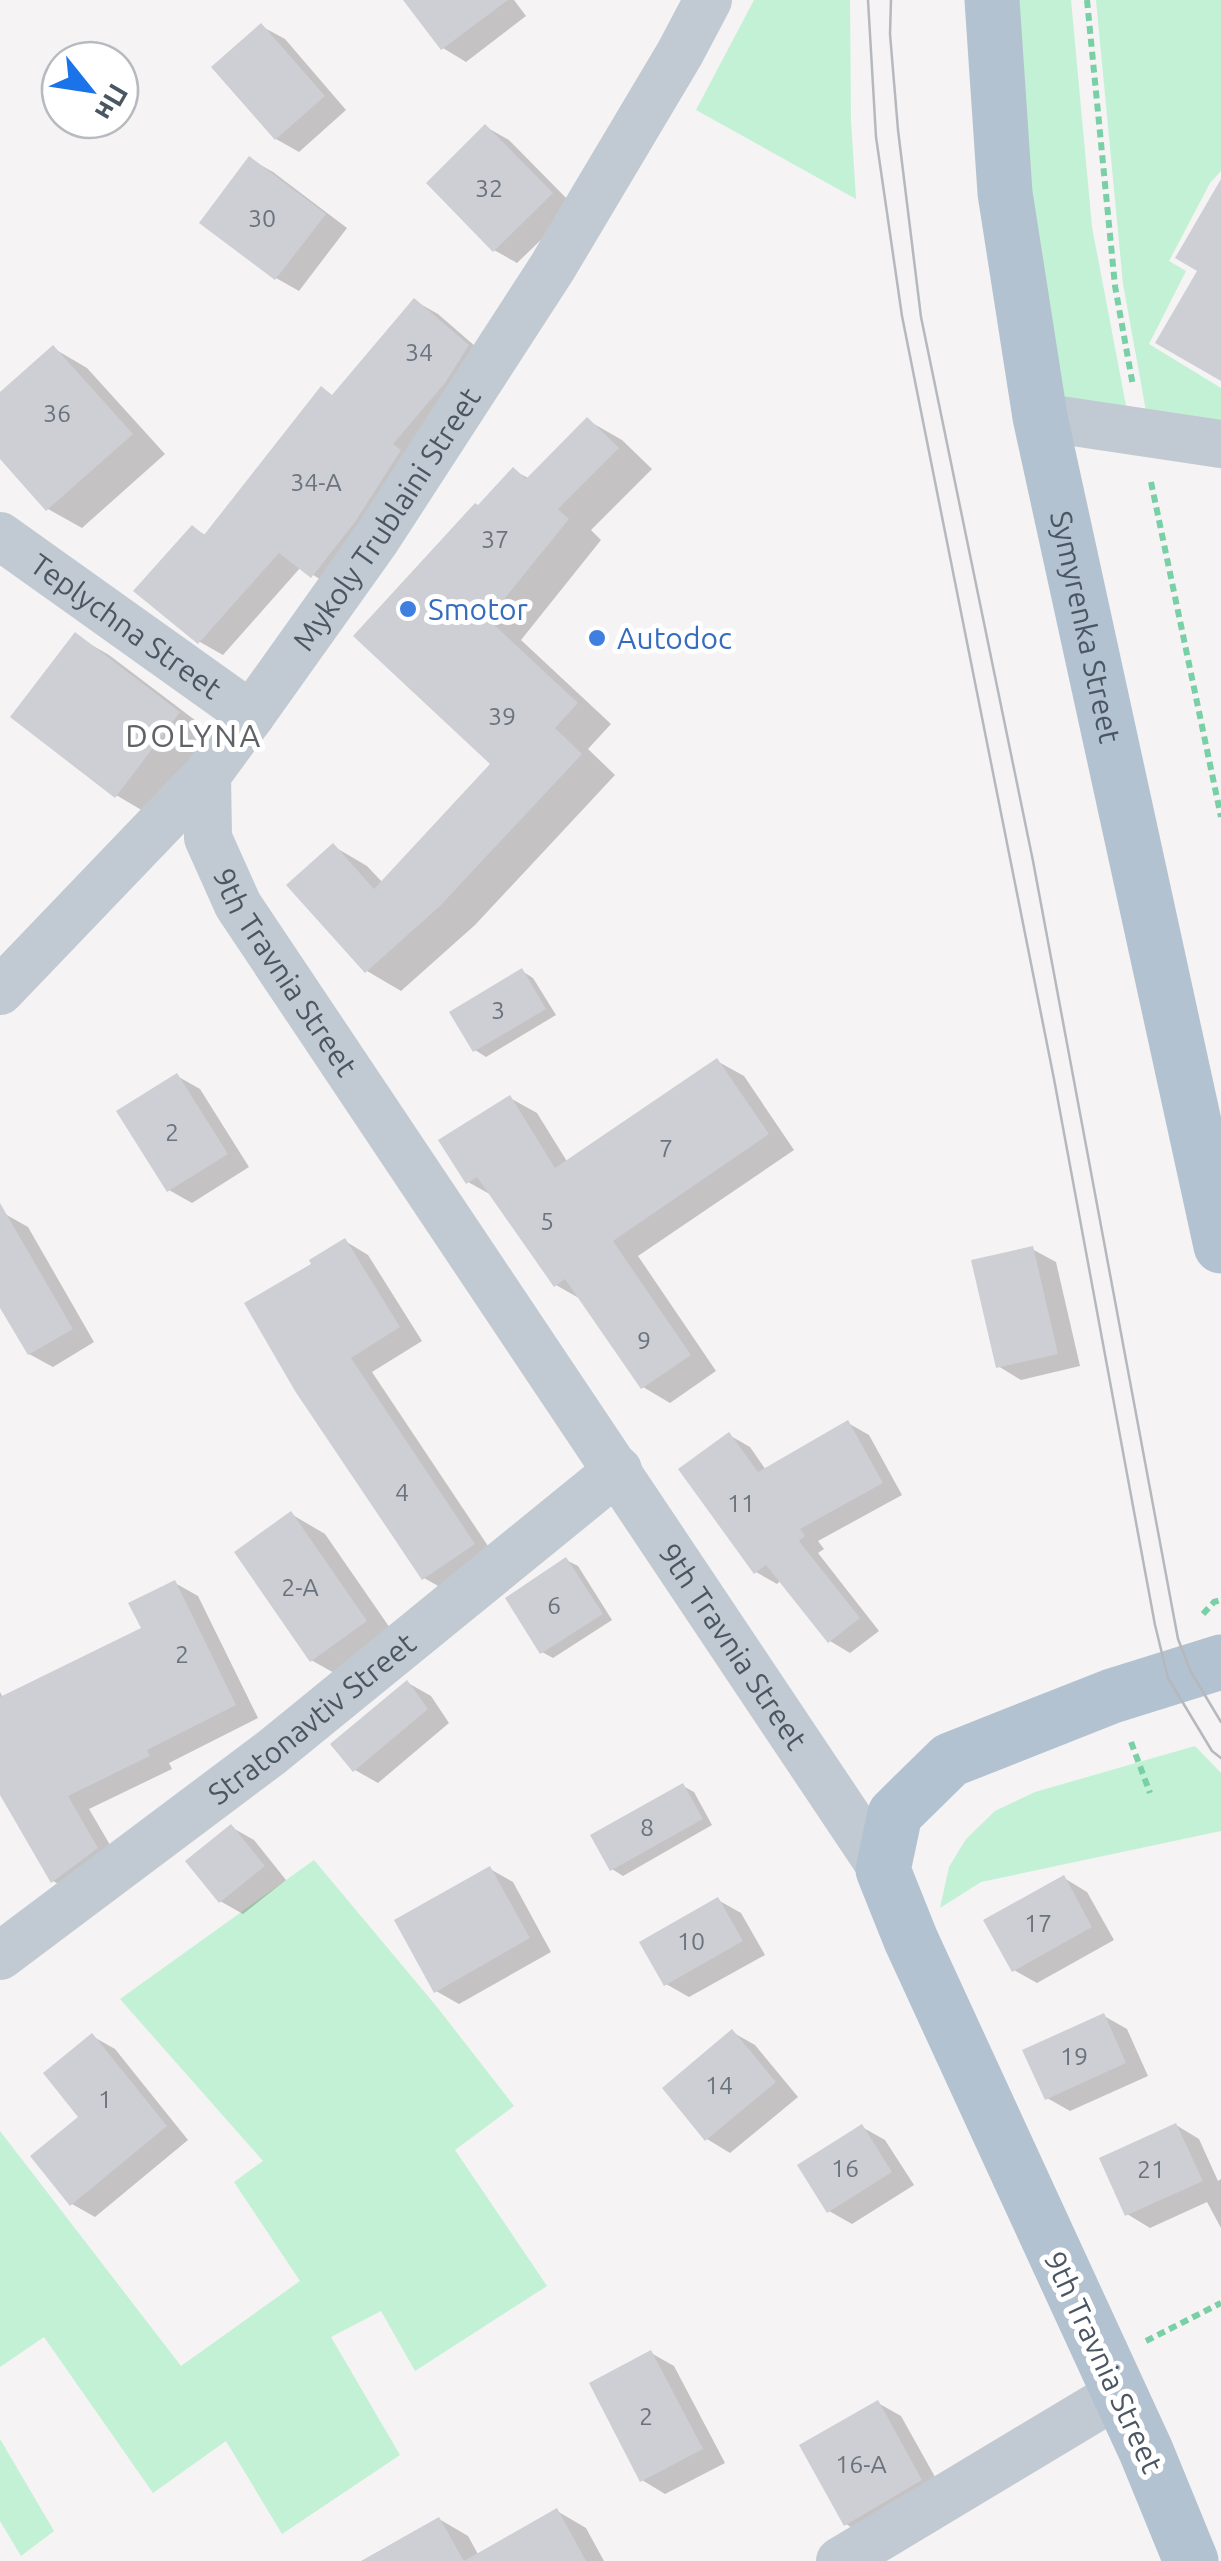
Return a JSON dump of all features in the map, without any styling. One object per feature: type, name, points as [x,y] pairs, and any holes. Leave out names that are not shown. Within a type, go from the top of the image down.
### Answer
[{"type":"main road","name":"Symyrenka Street","points":[[992,0],[1005,193],[1040,417],[1221,1246]]},
{"type":"main road","points":[[883,1870],[895,1814],[950,1760],[1112,1696],[1221,1662]]},
{"type":"main road","name":"9th Travnia Street","points":[[883,1870],[911,1940],[1146,2452],[1191,2561]]},
{"type":"street","name":"Mykoly Trublaini Street","points":[[0,991],[207,775],[251,715],[377,538],[552,268],[708,0]]},
{"type":"street","points":[[1040,417],[1221,444]]},
{"type":"street","name":"Teplychna Street","points":[[0,536],[251,715]]},
{"type":"street","name":"9th Travnia Street","points":[[207,775],[208,838],[238,905],[883,1870]]},
{"type":"street","name":"Stratonavtiv Street","points":[[0,1956],[272,1752],[618,1470]]},
{"type":"street","points":[[840,2561],[1109,2374]]},
{"type":"path","points":[[1109,2374],[1146,2341],[1221,2303]]},
{"type":"green space","points":[[754,0],[850,0],[856,199],[696,110]]},
{"type":"green space","points":[[1012,0],[1071,0],[1092,227],[1128,416],[1057,395],[1019,191]]},
{"type":"green space","points":[[1096,0],[1221,0],[1221,171],[1210,183],[1169,261],[1186,271],[1149,344],[1221,388],[1221,429],[1148,422],[1123,284]]},
{"type":"green space","points":[[1195,1746],[1221,1773],[1221,1831],[981,1882],[940,1908],[949,1867],[966,1839],[995,1811],[1035,1792]]},
{"type":"green space","points":[[314,1860],[514,2106],[455,2150],[547,2286],[415,2371],[381,2311],[331,2337],[400,2455],[282,2534],[226,2441],[153,2493],[44,2337],[0,2367],[0,2131],[181,2366],[300,2281],[234,2182],[263,2161],[120,1999]]},
{"type":"green space","points":[[0,2439],[54,2531],[21,2556],[0,2521]]},
{"type":"building","points":[[403,0],[508,0],[441,50]]},
{"type":"building","points":[[261,23],[325,96],[275,140],[211,67]]},
{"type":"building","points":[[485,124],[553,193],[493,252],[426,183]]},
{"type":"building","points":[[249,156],[326,214],[275,280],[199,223]]},
{"type":"building","points":[[1221,179],[1221,381],[1155,343],[1197,271],[1175,258]]},
{"type":"building","points":[[414,298],[469,345],[445,383],[393,444],[401,450],[355,522],[311,578],[279,553],[198,644],[133,591],[192,525],[204,535],[321,386],[332,395]]},
{"type":"building","points":[[53,345],[133,434],[46,511],[0,459],[0,392]]},
{"type":"building","points":[[587,417],[619,448],[558,509],[569,519],[488,619],[578,703],[555,728],[582,754],[440,906],[365,973],[286,885],[333,843],[374,889],[490,764],[353,636],[513,467],[526,479]]},
{"type":"building","points":[[75,632],[180,712],[115,798],[10,717]]},
{"type":"building","points":[[522,968],[546,1009],[473,1052],[449,1012]]},
{"type":"building","points":[[717,1058],[769,1134],[613,1241],[691,1355],[641,1389],[565,1279],[554,1287],[477,1177],[466,1184],[438,1140],[510,1095],[555,1168]]},
{"type":"building","points":[[177,1073],[228,1154],[167,1192],[116,1111]]},
{"type":"building","points":[[0,1203],[73,1329],[28,1355],[0,1308]]},
{"type":"building","points":[[345,1238],[400,1327],[351,1358],[475,1544],[422,1580],[295,1391],[244,1303],[311,1264],[309,1260]]},
{"type":"building","points":[[1033,1246],[1058,1354],[996,1368],[971,1260]]},
{"type":"building","points":[[848,1420],[883,1483],[800,1529],[805,1536],[799,1541],[860,1618],[828,1643],[766,1565],[754,1574],[678,1469],[729,1432],[758,1472]]},
{"type":"building","points":[[291,1511],[367,1621],[310,1662],[234,1552]]},
{"type":"building","points":[[566,1557],[603,1614],[540,1654],[505,1598]]},
{"type":"building","points":[[175,1580],[236,1705],[147,1750],[150,1756],[68,1796],[98,1848],[51,1883],[0,1795],[0,1697],[141,1628],[128,1603]]},
{"type":"building","points":[[407,1680],[428,1709],[353,1772],[330,1744]]},
{"type":"building","points":[[683,1783],[703,1819],[610,1871],[590,1835]]},
{"type":"building","points":[[231,1824],[265,1866],[219,1903],[185,1861]]},
{"type":"building","points":[[490,1866],[530,1938],[434,1993],[394,1920]]},
{"type":"building","points":[[1064,1875],[1092,1927],[1012,1972],[983,1920]]},
{"type":"building","points":[[718,1897],[743,1941],[664,1986],[639,1942]]},
{"type":"building","points":[[1104,2013],[1126,2063],[1045,2100],[1022,2050]]},
{"type":"building","points":[[732,2029],[776,2082],[705,2141],[662,2088]]},
{"type":"building","points":[[92,2033],[167,2126],[70,2206],[30,2156],[78,2117],[43,2073]]},
{"type":"building","points":[[1176,2123],[1203,2181],[1125,2216],[1099,2158]]},
{"type":"building","points":[[862,2124],[892,2172],[827,2213],[797,2165]]},
{"type":"building","points":[[651,2350],[703,2449],[640,2482],[589,2383]]},
{"type":"building","points":[[878,2400],[922,2480],[844,2526],[799,2445]]},
{"type":"building","points":[[557,2508],[586,2561],[464,2561]]},
{"type":"building","points":[[439,2517],[464,2561],[361,2561]]},
{"type":"tram line","points":[[868,0],[876,137],[902,316],[1054,1079],[1155,1625],[1168,1678],[1212,1751],[1221,1758]]},
{"type":"tram line","points":[[891,0],[898,130],[921,317],[1033,861],[1178,1639],[1191,1672],[1221,1722]]},
{"type":"place","name":"Smotor","points":[[408,609]]},
{"type":"place","name":"Autodoc","points":[[597,638]]},
{"type":"district","name":"DOLYNA","points":[[194,735]]}]
